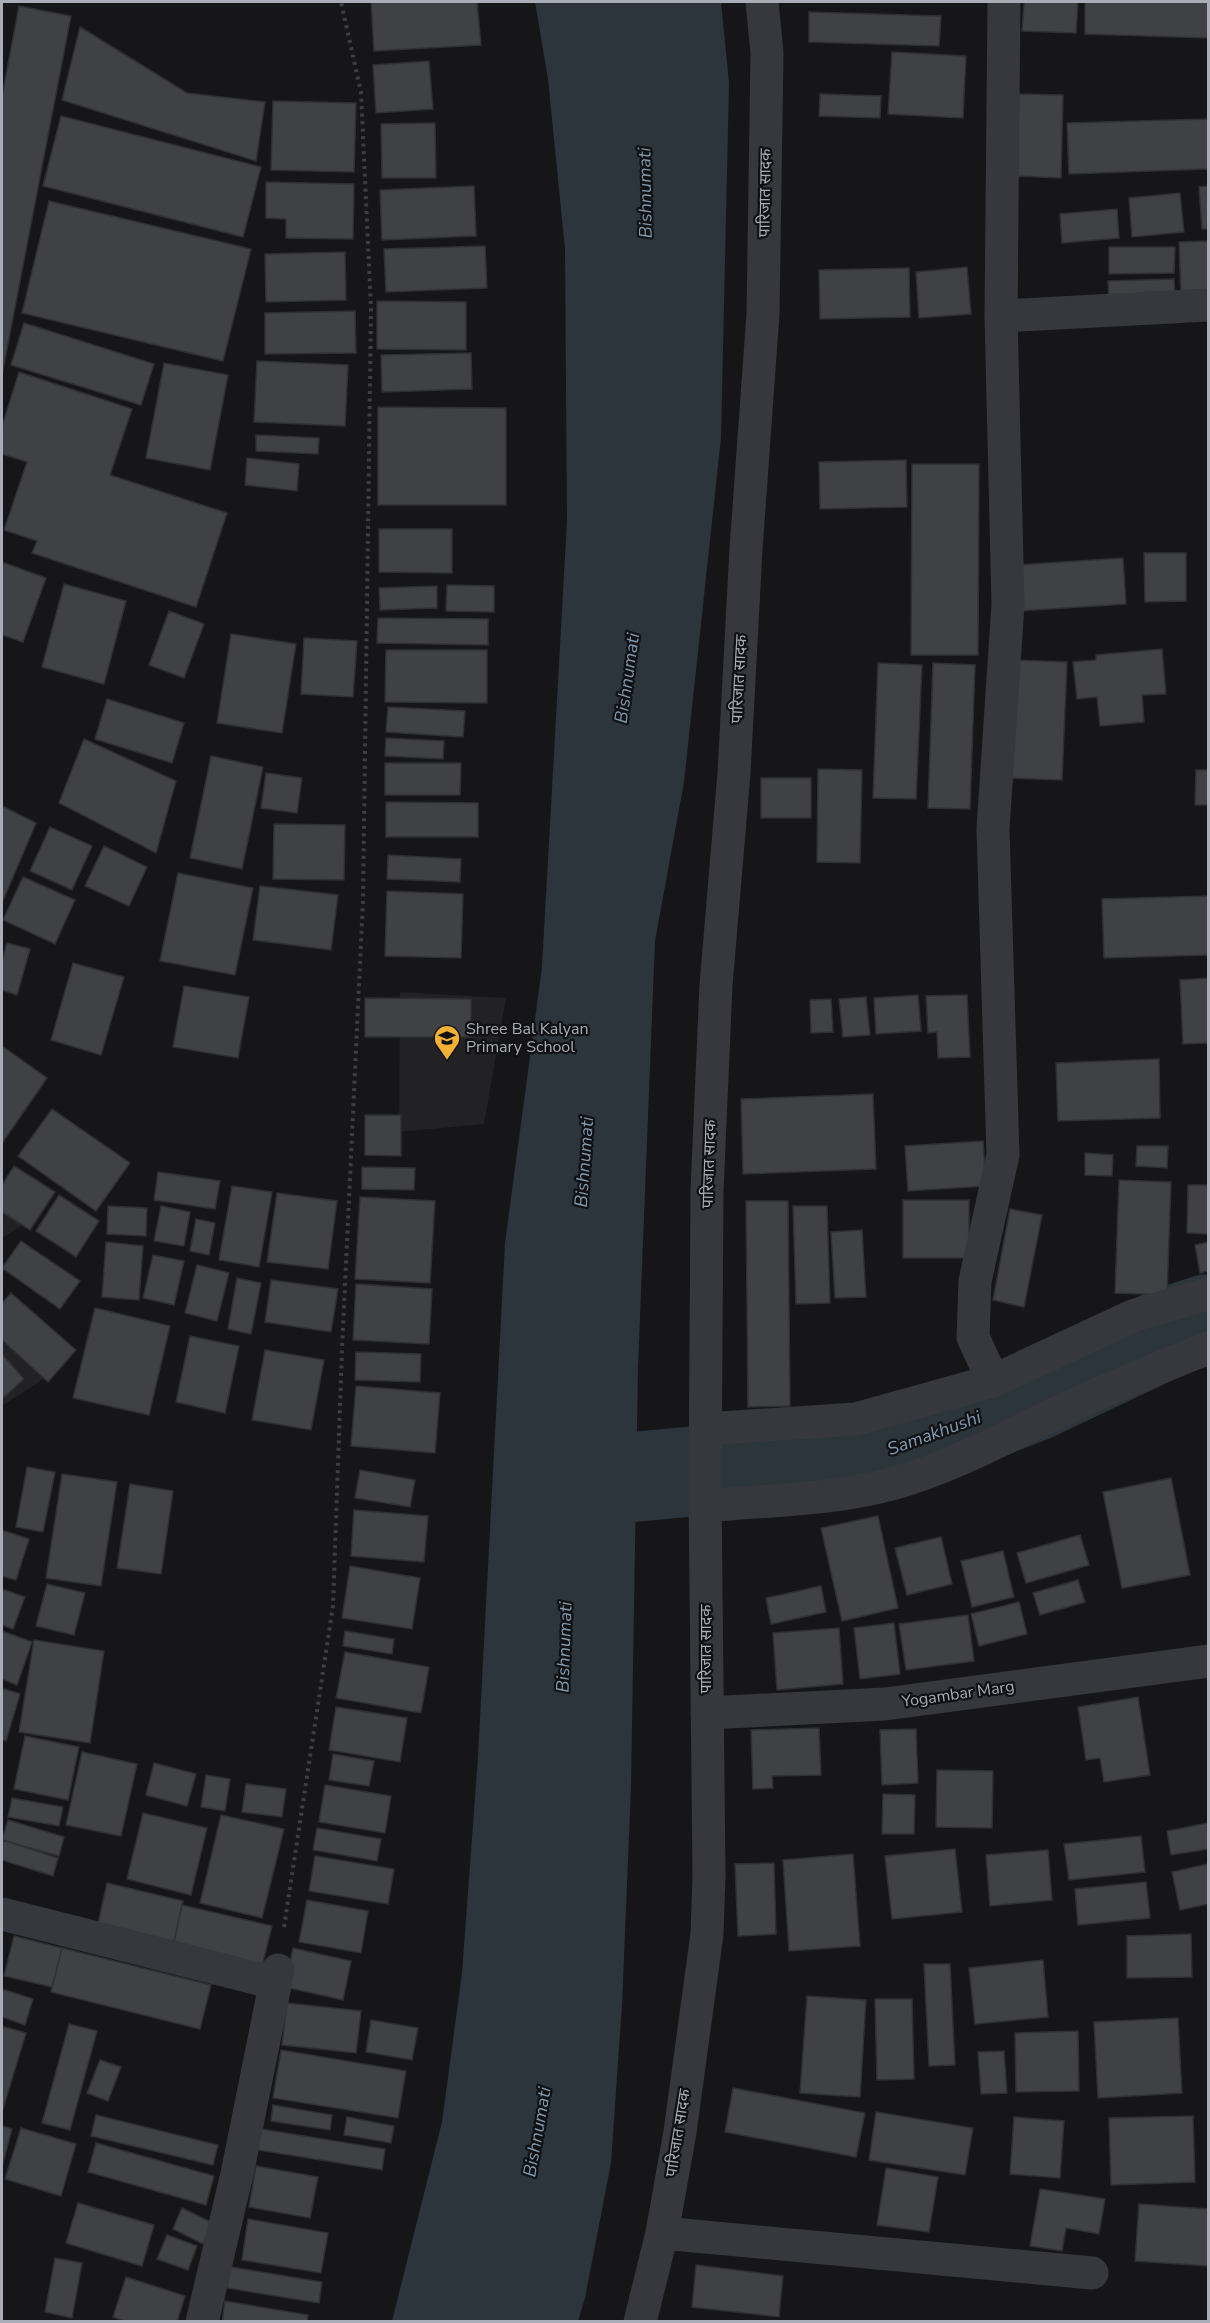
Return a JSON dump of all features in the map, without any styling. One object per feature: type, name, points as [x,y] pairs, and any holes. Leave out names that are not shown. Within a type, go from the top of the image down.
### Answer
[{"type":"street","name":"पारिजात सादक","points":[[640,2322],[662,2233],[680,2132],[707,1934],[709,1876],[705,1432],[707,1191],[716,985],[734,773],[746,549],[763,314],[767,53],[762,2]]},
{"type":"street","points":[[993,1381],[974,1337],[975,1281],[1003,1155],[993,828],[1008,604],[1001,316],[1004,2]]},
{"type":"street","points":[[1001,316],[1209,305]]},
{"type":"street","points":[[705,1432],[856,1419],[993,1381],[1135,1315],[1209,1294]]},
{"type":"street","points":[[705,1499],[830,1494],[894,1483],[967,1456],[1082,1401],[1209,1348]]},
{"type":"street","name":"Yogambar Marg","points":[[706,1713],[885,1704],[1209,1661]]},
{"type":"street","points":[[2,1914],[276,1976],[237,2174],[202,2322]]},
{"type":"street","points":[[662,2233],[1092,2273]]},
{"type":"path","points":[[276,1976],[333,1606],[342,1349],[363,900],[371,309],[361,92],[341,2]]},
{"type":"shaded area","name":"Shree Bal Kalyan Primary School","points":[[400,992],[506,998],[484,1124],[399,1132]]},
{"type":"shaded area","points":[[2,1182],[35,1217],[2,1238]]},
{"type":"shaded area","points":[[2,1302],[65,1365],[2,1406]]},
{"type":"water","name":"Bishnumati","points":[[535,2],[721,2],[729,83],[721,438],[684,782],[655,941],[638,1367],[631,1787],[622,2005],[611,2163],[585,2298],[578,2321],[392,2321],[442,2122],[462,1973],[478,1757],[505,1243],[542,967],[567,521],[565,249],[548,79]]},
{"type":"building","points":[[371,2],[477,2],[481,45],[374,51]]},
{"type":"building","points":[[1024,2],[1078,2],[1076,33],[1022,31]]},
{"type":"building","points":[[1085,2],[1208,2],[1208,38],[1085,34]]},
{"type":"building","points":[[19,6],[71,16],[2,375],[2,96]]},
{"type":"building","points":[[809,12],[941,16],[939,46],[809,42]]},
{"type":"building","points":[[80,27],[187,93],[265,102],[256,161],[62,100]]},
{"type":"building","points":[[892,52],[966,56],[963,118],[888,114]]},
{"type":"building","points":[[429,61],[433,109],[376,113],[373,65]]},
{"type":"building","points":[[820,94],[881,96],[880,118],[819,116]]},
{"type":"building","points":[[1019,94],[1063,95],[1061,178],[1016,176]]},
{"type":"building","points":[[273,101],[356,103],[354,172],[271,170]]},
{"type":"building","points":[[61,116],[261,167],[243,237],[43,186]]},
{"type":"building","points":[[1208,119],[1208,169],[1069,174],[1067,123]]},
{"type":"building","points":[[435,123],[436,178],[382,178],[381,124]]},
{"type":"building","points":[[266,182],[354,184],[353,239],[286,238],[286,219],[266,218]]},
{"type":"building","points":[[474,186],[476,236],[382,240],[380,190]]},
{"type":"building","points":[[1208,186],[1208,229],[1202,229],[1199,187]]},
{"type":"building","points":[[1180,193],[1184,232],[1132,237],[1129,198]]},
{"type":"building","points":[[49,201],[251,249],[223,361],[22,313]]},
{"type":"building","points":[[1117,209],[1119,238],[1062,243],[1060,214]]},
{"type":"building","points":[[1208,241],[1208,297],[1181,298],[1179,242]]},
{"type":"building","points":[[485,246],[487,288],[386,292],[384,249]]},
{"type":"building","points":[[1109,247],[1175,247],[1174,273],[1109,274]]},
{"type":"building","points":[[345,252],[346,300],[266,302],[265,254]]},
{"type":"building","points":[[967,267],[971,314],[919,318],[916,272]]},
{"type":"building","points":[[909,268],[910,317],[820,319],[819,270]]},
{"type":"building","points":[[1174,279],[1175,303],[1109,304],[1108,281]]},
{"type":"building","points":[[377,301],[466,302],[466,350],[377,349]]},
{"type":"building","points":[[355,311],[356,353],[265,354],[265,313]]},
{"type":"building","points":[[24,323],[154,364],[141,405],[11,365]]},
{"type":"building","points":[[471,353],[472,389],[382,392],[381,355]]},
{"type":"building","points":[[257,361],[348,365],[345,426],[254,422]]},
{"type":"building","points":[[164,363],[228,375],[210,470],[146,458]]},
{"type":"building","points":[[19,372],[132,409],[110,475],[227,513],[196,607],[32,553],[37,541],[4,530],[27,462],[2,454],[2,426]]},
{"type":"building","points":[[378,407],[506,408],[506,505],[378,505]]},
{"type":"building","points":[[256,435],[319,438],[318,454],[256,451]]},
{"type":"building","points":[[247,458],[299,464],[297,491],[245,485]]},
{"type":"building","points":[[906,460],[907,507],[820,509],[819,462]]},
{"type":"building","points":[[912,464],[979,464],[978,655],[911,655]]},
{"type":"building","points":[[379,529],[452,529],[452,573],[379,572]]},
{"type":"building","points":[[1144,553],[1186,553],[1186,601],[1145,602]]},
{"type":"building","points":[[1123,558],[1126,604],[1019,611],[1017,565]]},
{"type":"building","points":[[2,562],[46,578],[23,642],[2,635]]},
{"type":"building","points":[[64,584],[126,601],[104,684],[42,667]]},
{"type":"building","points":[[447,585],[494,586],[494,612],[446,611]]},
{"type":"building","points":[[437,586],[437,608],[380,610],[379,588]]},
{"type":"building","points":[[169,611],[204,624],[184,678],[149,665]]},
{"type":"building","points":[[378,618],[488,619],[488,645],[377,643]]},
{"type":"building","points":[[231,634],[296,644],[282,733],[217,723]]},
{"type":"building","points":[[304,638],[357,641],[353,697],[301,694]]},
{"type":"building","points":[[1162,649],[1166,694],[1142,695],[1144,722],[1100,726],[1097,697],[1077,699],[1073,662],[1096,660],[1096,655]]},
{"type":"building","points":[[386,650],[487,650],[487,703],[385,702]]},
{"type":"building","points":[[1014,660],[1067,662],[1062,780],[1010,778]]},
{"type":"building","points":[[878,663],[922,665],[916,799],[873,798]]},
{"type":"building","points":[[933,663],[975,665],[970,809],[928,808]]},
{"type":"building","points":[[107,699],[184,723],[172,763],[95,739]]},
{"type":"building","points":[[388,707],[465,711],[463,737],[386,732]]},
{"type":"building","points":[[386,738],[444,741],[443,759],[385,756]]},
{"type":"building","points":[[84,739],[176,781],[156,853],[59,803]]},
{"type":"building","points":[[211,756],[263,767],[242,869],[190,858]]},
{"type":"building","points":[[385,763],[461,763],[460,795],[385,795]]},
{"type":"building","points":[[818,769],[862,770],[860,863],[817,862]]},
{"type":"building","points":[[1196,770],[1208,770],[1208,805],[1195,805]]},
{"type":"building","points":[[266,773],[302,778],[297,813],[261,808]]},
{"type":"building","points":[[761,778],[811,778],[811,818],[761,818]]},
{"type":"building","points":[[386,802],[478,803],[478,837],[386,837]]},
{"type":"building","points":[[2,806],[36,823],[2,903]]},
{"type":"building","points":[[274,824],[345,825],[344,880],[273,879]]},
{"type":"building","points":[[50,827],[92,846],[72,890],[30,871]]},
{"type":"building","points":[[104,846],[147,867],[129,906],[85,886]]},
{"type":"building","points":[[388,855],[461,859],[460,882],[387,879]]},
{"type":"building","points":[[178,873],[253,888],[235,975],[160,961]]},
{"type":"building","points":[[23,877],[75,900],[55,944],[3,920]]},
{"type":"building","points":[[260,886],[338,895],[331,950],[253,940]]},
{"type":"building","points":[[387,891],[463,894],[461,958],[385,956]]},
{"type":"building","points":[[1208,896],[1208,955],[1104,958],[1102,899]]},
{"type":"building","points":[[7,943],[30,949],[17,995],[2,990],[2,960]]},
{"type":"building","points":[[73,963],[124,977],[101,1055],[51,1040]]},
{"type":"building","points":[[1208,978],[1208,1043],[1183,1044],[1180,980]]},
{"type":"building","points":[[184,986],[249,997],[238,1058],[173,1047]]},
{"type":"building","points":[[918,995],[921,1031],[876,1034],[874,998]]},
{"type":"building","points":[[967,995],[970,1057],[938,1058],[937,1032],[928,1033],[926,996]]},
{"type":"building","points":[[866,997],[870,1035],[843,1037],[839,999]]},
{"type":"building","points":[[365,998],[471,999],[471,1037],[365,1037]]},
{"type":"building","points":[[831,999],[833,1032],[811,1033],[810,1000]]},
{"type":"building","points":[[2,1046],[47,1078],[3,1142],[2,1141]]},
{"type":"building","points":[[1159,1059],[1160,1118],[1058,1121],[1056,1063]]},
{"type":"building","points":[[873,1094],[876,1169],[743,1174],[741,1099]]},
{"type":"building","points":[[52,1109],[130,1163],[96,1211],[18,1156]]},
{"type":"building","points":[[365,1115],[401,1115],[401,1156],[365,1155]]},
{"type":"building","points":[[983,1141],[986,1186],[908,1191],[905,1146]]},
{"type":"building","points":[[1137,1146],[1168,1146],[1167,1168],[1136,1166]]},
{"type":"building","points":[[1085,1153],[1113,1155],[1112,1176],[1085,1175]]},
{"type":"building","points":[[14,1166],[55,1192],[30,1230],[2,1212],[2,1185]]},
{"type":"building","points":[[362,1167],[415,1168],[414,1190],[362,1189]]},
{"type":"building","points":[[158,1172],[220,1181],[215,1209],[154,1200]]},
{"type":"building","points":[[1119,1180],[1171,1182],[1167,1295],[1115,1293]]},
{"type":"building","points":[[1188,1185],[1208,1185],[1208,1234],[1187,1233]]},
{"type":"building","points":[[232,1186],[272,1192],[259,1267],[219,1260]]},
{"type":"building","points":[[277,1193],[337,1201],[328,1269],[267,1262]]},
{"type":"building","points":[[59,1195],[99,1221],[76,1257],[36,1231]]},
{"type":"building","points":[[360,1197],[435,1201],[430,1283],[355,1279]]},
{"type":"building","points":[[903,1200],[969,1200],[969,1258],[903,1258]]},
{"type":"building","points":[[746,1201],[788,1201],[790,1406],[748,1407]]},
{"type":"building","points":[[108,1206],[147,1208],[146,1236],[107,1234]]},
{"type":"building","points":[[161,1206],[190,1212],[184,1246],[154,1241]]},
{"type":"building","points":[[793,1206],[827,1206],[830,1303],[796,1304]]},
{"type":"building","points":[[1010,1209],[1042,1215],[1024,1307],[993,1300]]},
{"type":"building","points":[[196,1219],[215,1223],[209,1255],[190,1251]]},
{"type":"building","points":[[862,1230],[866,1297],[835,1298],[831,1232]]},
{"type":"building","points":[[21,1241],[80,1281],[60,1309],[2,1268]]},
{"type":"building","points":[[106,1242],[143,1246],[139,1300],[102,1297]]},
{"type":"building","points":[[1208,1242],[1208,1271],[1200,1273],[1195,1245]]},
{"type":"building","points":[[153,1255],[184,1261],[174,1305],[143,1298]]},
{"type":"building","points":[[197,1265],[229,1273],[217,1321],[185,1313]]},
{"type":"building","points":[[237,1278],[261,1283],[251,1334],[228,1329]]},
{"type":"building","points":[[271,1280],[338,1289],[331,1332],[265,1322]]},
{"type":"building","points":[[356,1284],[432,1289],[429,1344],[353,1340]]},
{"type":"building","points":[[11,1293],[76,1350],[48,1382],[2,1340],[2,1303]]},
{"type":"building","points":[[95,1308],[170,1326],[149,1415],[73,1398]]},
{"type":"building","points":[[190,1336],[239,1346],[225,1413],[176,1402]]},
{"type":"building","points":[[265,1350],[324,1360],[311,1430],[252,1420]]},
{"type":"building","points":[[356,1352],[421,1354],[420,1382],[355,1380]]},
{"type":"building","points":[[2,1354],[24,1379],[2,1399]]},
{"type":"building","points":[[356,1386],[440,1393],[435,1453],[351,1446]]},
{"type":"building","points":[[27,1467],[55,1472],[43,1532],[16,1527]]},
{"type":"building","points":[[360,1470],[415,1480],[410,1507],[355,1498]]},
{"type":"building","points":[[62,1474],[117,1482],[101,1586],[46,1578]]},
{"type":"building","points":[[1171,1478],[1190,1575],[1122,1588],[1103,1492]]},
{"type":"building","points":[[130,1484],[173,1491],[161,1574],[117,1568]]},
{"type":"building","points":[[354,1510],[428,1516],[424,1562],[351,1556]]},
{"type":"building","points":[[878,1516],[898,1608],[842,1621],[821,1528]]},
{"type":"building","points":[[2,1530],[29,1539],[16,1580],[2,1576]]},
{"type":"building","points":[[1080,1535],[1089,1565],[1026,1583],[1017,1553]]},
{"type":"building","points":[[941,1537],[952,1584],[907,1595],[895,1548]]},
{"type":"building","points":[[1003,1551],[1014,1597],[972,1607],[961,1561]]},
{"type":"building","points":[[350,1566],[420,1578],[412,1629],[342,1618]]},
{"type":"building","points":[[1078,1580],[1085,1602],[1040,1615],[1033,1593]]},
{"type":"building","points":[[47,1584],[85,1593],[74,1635],[36,1626]]},
{"type":"building","points":[[821,1586],[826,1612],[771,1624],[766,1598]]},
{"type":"building","points":[[2,1589],[25,1597],[13,1629],[2,1625]]},
{"type":"building","points":[[1019,1602],[1027,1634],[979,1646],[971,1614]]},
{"type":"building","points":[[968,1615],[974,1661],[906,1670],[899,1624]]},
{"type":"building","points":[[894,1623],[900,1674],[860,1679],[854,1628]]},
{"type":"building","points":[[839,1628],[843,1684],[777,1690],[773,1633]]},
{"type":"building","points":[[2,1631],[32,1642],[17,1685],[2,1679]]},
{"type":"building","points":[[345,1631],[394,1639],[392,1654],[343,1646]]},
{"type":"building","points":[[34,1640],[104,1651],[90,1743],[19,1732]]},
{"type":"building","points":[[345,1652],[429,1667],[421,1713],[336,1698]]},
{"type":"building","points":[[2,1688],[20,1694],[6,1741],[2,1739]]},
{"type":"building","points":[[1138,1697],[1150,1775],[1104,1782],[1100,1758],[1086,1760],[1078,1707]]},
{"type":"building","points":[[336,1707],[407,1718],[400,1762],[329,1750]]},
{"type":"building","points":[[819,1728],[821,1775],[772,1776],[773,1788],[753,1789],[751,1730]]},
{"type":"building","points":[[916,1729],[918,1783],[882,1785],[880,1730]]},
{"type":"building","points":[[25,1736],[79,1747],[68,1800],[14,1789]]},
{"type":"building","points":[[82,1752],[137,1764],[121,1836],[66,1825]]},
{"type":"building","points":[[333,1754],[374,1761],[369,1786],[329,1780]]},
{"type":"building","points":[[154,1763],[196,1774],[187,1806],[146,1795]]},
{"type":"building","points":[[937,1770],[993,1771],[992,1828],[936,1827]]},
{"type":"building","points":[[206,1775],[230,1779],[225,1811],[201,1807]]},
{"type":"building","points":[[246,1784],[286,1789],[282,1817],[242,1812]]},
{"type":"building","points":[[325,1785],[391,1796],[385,1833],[319,1822]]},
{"type":"building","points":[[883,1794],[915,1795],[914,1834],[882,1834]]},
{"type":"building","points":[[12,1798],[63,1807],[59,1826],[8,1817]]},
{"type":"building","points":[[143,1813],[207,1828],[191,1895],[127,1879]]},
{"type":"building","points":[[221,1815],[284,1829],[262,1918],[200,1903]]},
{"type":"building","points":[[8,1820],[64,1837],[59,1856],[2,1840]]},
{"type":"building","points":[[1208,1823],[1208,1849],[1171,1855],[1167,1831]]},
{"type":"building","points":[[317,1828],[381,1839],[377,1861],[313,1850]]},
{"type":"building","points":[[1141,1836],[1145,1872],[1069,1880],[1064,1844]]},
{"type":"building","points":[[3,1840],[58,1858],[53,1876],[2,1860]]},
{"type":"building","points":[[955,1849],[962,1912],[892,1919],[885,1856]]},
{"type":"building","points":[[1048,1850],[1052,1900],[990,1906],[986,1855]]},
{"type":"building","points":[[853,1854],[860,1946],[789,1951],[783,1860]]},
{"type":"building","points":[[315,1856],[394,1869],[388,1904],[309,1891]]},
{"type":"building","points":[[774,1863],[776,1934],[738,1936],[735,1864]]},
{"type":"building","points":[[1208,1864],[1208,1904],[1180,1910],[1172,1872]]},
{"type":"building","points":[[1146,1882],[1150,1918],[1078,1925],[1075,1889]]},
{"type":"building","points":[[107,1883],[183,1901],[174,1942],[98,1924]]},
{"type":"building","points":[[307,1900],[368,1911],[361,1953],[299,1942]]},
{"type":"building","points":[[182,1905],[272,1926],[262,1966],[174,1942]]},
{"type":"building","points":[[1191,1934],[1192,1977],[1127,1978],[1127,1936]]},
{"type":"building","points":[[14,1936],[62,1948],[52,1987],[4,1976]]},
{"type":"building","points":[[62,1948],[211,1985],[200,2029],[51,1992]]},
{"type":"building","points":[[293,1948],[351,1961],[343,2000],[285,1987]]},
{"type":"building","points":[[1043,1960],[1048,2017],[975,2024],[969,1968]]},
{"type":"building","points":[[924,1964],[950,1964],[955,2065],[929,2066]]},
{"type":"building","points":[[2,1989],[33,1999],[25,2025],[2,2017]]},
{"type":"building","points":[[807,1996],[866,2000],[860,2097],[800,2093]]},
{"type":"building","points":[[875,1999],[912,1999],[914,2079],[877,2080]]},
{"type":"building","points":[[287,2003],[361,2011],[356,2053],[282,2045]]},
{"type":"building","points":[[1178,2018],[1182,2093],[1098,2098],[1094,2022]]},
{"type":"building","points":[[371,2020],[418,2028],[412,2060],[366,2052]]},
{"type":"building","points":[[69,2024],[97,2031],[70,2130],[42,2123]]},
{"type":"building","points":[[2,2026],[26,2033],[3,2109],[2,2108]]},
{"type":"building","points":[[1078,2031],[1079,2091],[1016,2092],[1015,2033]]},
{"type":"building","points":[[281,2050],[406,2071],[398,2118],[273,2098]]},
{"type":"building","points":[[1004,2051],[1007,2093],[981,2094],[978,2052]]},
{"type":"building","points":[[100,2060],[121,2067],[108,2101],[87,2093]]},
{"type":"building","points":[[733,2088],[865,2113],[856,2157],[725,2132]]},
{"type":"building","points":[[273,2105],[332,2115],[330,2130],[271,2121]]},
{"type":"building","points":[[876,2112],[973,2128],[965,2175],[869,2160]]},
{"type":"building","points":[[96,2115],[218,2145],[213,2165],[91,2136]]},
{"type":"building","points":[[1193,2116],[1195,2182],[1111,2185],[1109,2118]]},
{"type":"building","points":[[347,2117],[394,2126],[391,2143],[344,2135]]},
{"type":"building","points":[[1014,2117],[1064,2121],[1060,2178],[1010,2174]]},
{"type":"building","points":[[2,2126],[12,2129],[2,2167]]},
{"type":"building","points":[[21,2128],[76,2144],[61,2196],[5,2179]]},
{"type":"building","points":[[261,2129],[385,2149],[382,2170],[258,2150]]},
{"type":"building","points":[[96,2143],[214,2176],[206,2205],[88,2172]]},
{"type":"building","points":[[256,2166],[318,2177],[310,2218],[249,2207]]},
{"type":"building","points":[[886,2168],[938,2177],[929,2232],[877,2225]]},
{"type":"building","points":[[1040,2189],[1105,2199],[1099,2234],[1066,2228],[1062,2251],[1030,2246]]},
{"type":"building","points":[[78,2203],[154,2225],[142,2266],[66,2243]]},
{"type":"building","points":[[1139,2204],[1208,2209],[1208,2266],[1135,2261]]},
{"type":"building","points":[[182,2208],[213,2223],[203,2244],[173,2229]]},
{"type":"building","points":[[248,2219],[328,2233],[321,2273],[242,2260]]},
{"type":"building","points":[[167,2235],[197,2246],[188,2270],[157,2259]]},
{"type":"building","points":[[55,2258],[82,2263],[72,2318],[45,2312]]},
{"type":"building","points":[[696,2265],[783,2276],[779,2317],[692,2307]]},
{"type":"building","points":[[231,2267],[322,2282],[319,2303],[227,2288]]},
{"type":"building","points":[[126,2277],[185,2296],[177,2322],[128,2322],[113,2317]]},
{"type":"building","points":[[225,2301],[308,2315],[307,2322],[222,2322]]},
{"type":"waterway","name":"Samakhushi","points":[[570,1483],[887,1453],[1032,1397],[1171,1331],[1208,1319]]},
{"type":"place","name":"Shree Bal Kalyan Primary School","points":[[447,1061]]}]
